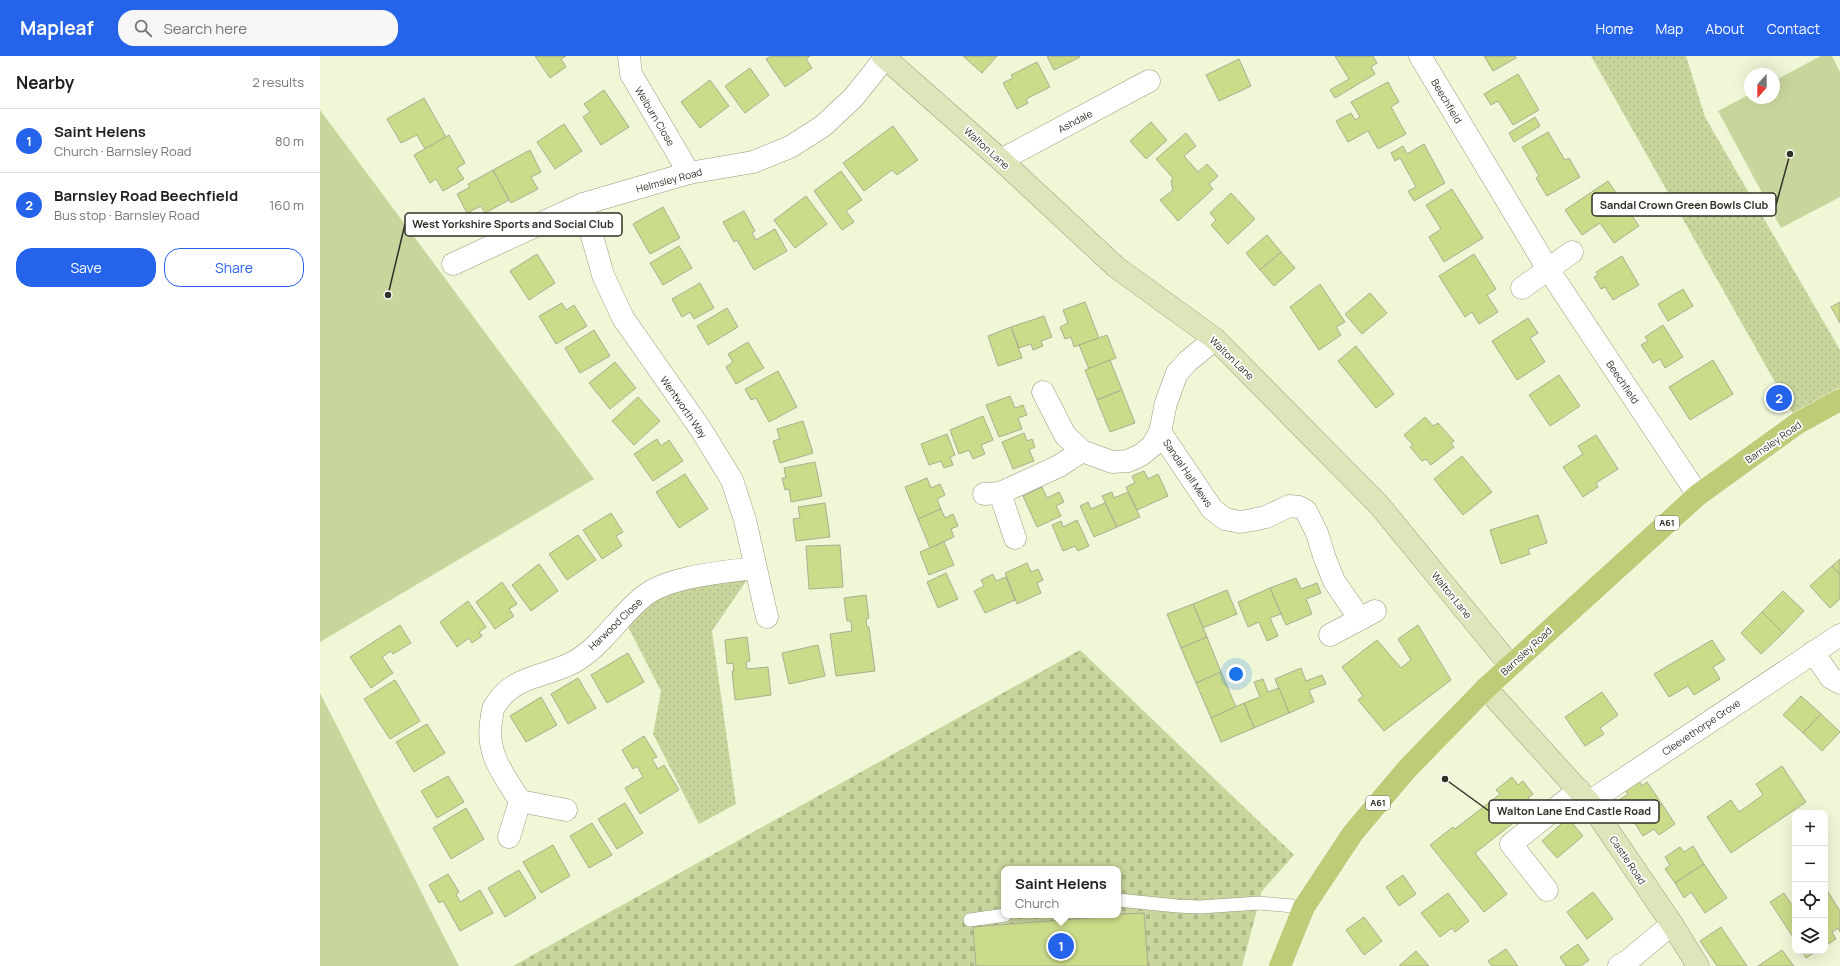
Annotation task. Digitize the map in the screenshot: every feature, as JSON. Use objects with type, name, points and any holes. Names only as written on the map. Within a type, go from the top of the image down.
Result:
[{"type":"main road","name":"Barnsley Road","points":[[1280,966],[1304,907],[1353,833],[1408,768],[1486,688],[1698,495],[1798,423],[1840,400]]},
{"type":"street","name":"Welburn Close","points":[[629,56],[631,74],[689,173]]},
{"type":"street","name":"Beechfield","points":[[1420,56],[1548,270],[1698,495]]},
{"type":"street","name":"Helmsley Road","points":[[453,264],[583,204],[689,173],[753,162],[790,147],[823,126],[853,98],[884,57]]},
{"type":"street","name":"Walton Lane","points":[[884,57],[1001,160],[1116,267],[1215,340],[1379,505],[1510,665]]},
{"type":"street","name":"Ashdale","points":[[1001,160],[1149,81]]},
{"type":"street","name":"Wentworth Way","points":[[583,204],[604,275],[624,318],[700,428],[732,480],[744,520],[767,617]]},
{"type":"street","points":[[1522,288],[1572,252]]},
{"type":"street","name":"Sandal Hall Mews","points":[[1043,392],[1066,435],[1082,451],[1112,462],[1128,461],[1141,455],[1152,446],[1160,432],[1166,403],[1177,373],[1188,361],[1215,340]]},
{"type":"street","name":"Sandal Hall Mews","points":[[1160,432],[1212,509],[1225,519],[1240,522],[1252,520],[1266,517],[1289,506],[1299,507],[1306,511],[1317,533],[1334,581],[1367,615],[1330,636]]},
{"type":"street","points":[[1015,538],[992,493],[1059,466],[1082,451]]},
{"type":"street","name":"Harwood Close","points":[[520,801],[496,762],[489,735],[494,708],[513,685],[574,662],[600,641],[645,595],[673,582],[711,573],[755,568]]},
{"type":"street","name":"Cleevethorpe Grove","points":[[1547,890],[1511,844],[1584,796],[1840,635]]},
{"type":"street","points":[[1813,652],[1831,678],[1840,683]]},
{"type":"street","name":"Castle Road","points":[[1486,688],[1584,796],[1672,924],[1698,966]]},
{"type":"street","points":[[509,837],[520,801],[566,810]]},
{"type":"street","points":[[1619,966],[1629,960],[1672,924]]},
{"type":"lane","points":[[1121,900],[1200,907],[1259,903],[1304,907]]},
{"type":"lane","points":[[970,920],[1001,916]]},
{"type":"green space","points":[[1591,56],[1686,56],[1705,117],[1840,350],[1840,400],[1798,423]]},
{"type":"green space","points":[[1821,56],[1832,56],[1840,72],[1840,197],[1781,228],[1718,111],[1744,97],[1744,104],[1780,104],[1780,78]]},
{"type":"green space","points":[[320,110],[594,479],[320,642]]},
{"type":"green space","points":[[755,568],[712,631],[736,804],[699,824],[653,734],[661,691],[623,617],[645,595]]},
{"type":"green space","points":[[1080,650],[1294,855],[1262,891],[1242,966],[513,966]]},
{"type":"green space","points":[[320,693],[459,966],[320,966]]},
{"type":"building","points":[[535,56],[566,56],[561,59],[566,67],[550,78]]},
{"type":"building","points":[[771,56],[810,56],[806,59],[812,68],[785,87],[766,59]]},
{"type":"building","points":[[963,56],[997,56],[982,73]]},
{"type":"building","points":[[1047,56],[1079,56],[1080,57],[1054,70]]},
{"type":"building","points":[[1335,56],[1373,56],[1377,63],[1371,67],[1375,74],[1335,98],[1330,90],[1349,79]]},
{"type":"building","points":[[1484,56],[1515,56],[1516,58],[1493,71]]},
{"type":"building","points":[[1239,59],[1251,86],[1219,101],[1206,75]]},
{"type":"building","points":[[1037,62],[1050,87],[1026,99],[1028,103],[1017,109],[1003,83],[1013,78],[1011,75]]},
{"type":"building","points":[[750,68],[769,95],[745,113],[725,86]]},
{"type":"building","points":[[1518,74],[1539,110],[1513,125],[1498,101],[1491,105],[1484,94]]},
{"type":"building","points":[[710,80],[729,106],[700,128],[681,102]]},
{"type":"building","points":[[1388,82],[1399,102],[1391,107],[1406,134],[1378,149],[1368,131],[1348,142],[1336,121],[1351,113],[1355,120],[1360,117],[1351,102]]},
{"type":"building","points":[[604,90],[629,127],[601,145],[583,117],[590,112],[584,104]]},
{"type":"building","points":[[424,98],[446,137],[425,149],[417,135],[401,143],[387,119]]},
{"type":"building","points":[[1535,117],[1540,126],[1514,142],[1509,133]]},
{"type":"building","points":[[1151,122],[1167,140],[1146,159],[1130,141]]},
{"type":"building","points":[[564,124],[582,151],[555,169],[537,142]]},
{"type":"building","points":[[893,126],[918,160],[897,175],[892,170],[864,191],[843,163]]},
{"type":"building","points":[[1548,132],[1565,160],[1569,158],[1580,177],[1547,196],[1536,178],[1539,176],[1522,147]]},
{"type":"building","points":[[1186,133],[1196,146],[1184,156],[1198,172],[1207,164],[1218,176],[1209,184],[1213,189],[1178,221],[1160,200],[1173,190],[1171,182],[1173,178],[1156,159]]},
{"type":"building","points":[[449,135],[465,163],[457,168],[464,179],[443,191],[436,179],[430,183],[414,155]]},
{"type":"building","points":[[1424,144],[1445,183],[1414,201],[1408,191],[1416,187],[1400,158],[1395,161],[1391,153],[1403,146],[1407,154]]},
{"type":"building","points":[[530,150],[541,172],[531,177],[538,189],[511,203],[493,170]]},
{"type":"building","points":[[493,170],[509,200],[485,213],[481,206],[467,213],[457,194],[470,187],[468,184]]},
{"type":"building","points":[[841,171],[862,200],[846,211],[854,222],[842,230],[814,191]]},
{"type":"building","points":[[1608,181],[1639,226],[1614,243],[1600,223],[1582,235],[1565,210]]},
{"type":"building","points":[[1452,189],[1483,238],[1444,262],[1429,237],[1441,229],[1426,205]]},
{"type":"building","points":[[1231,193],[1255,219],[1228,244],[1211,225],[1216,220],[1210,213]]},
{"type":"building","points":[[806,196],[827,224],[795,248],[774,220]]},
{"type":"building","points":[[663,207],[680,238],[650,254],[633,224]]},
{"type":"building","points":[[744,211],[755,231],[752,233],[756,240],[775,229],[787,251],[754,270],[737,240],[734,242],[723,222]]},
{"type":"building","points":[[1267,235],[1281,252],[1260,270],[1246,253]]},
{"type":"building","points":[[679,246],[692,268],[663,285],[650,263]]},
{"type":"building","points":[[1281,252],[1295,268],[1274,286],[1260,270]]},
{"type":"building","points":[[537,254],[555,283],[529,300],[510,271]]},
{"type":"building","points":[[1474,254],[1496,289],[1487,295],[1498,312],[1479,324],[1472,312],[1465,317],[1439,276]]},
{"type":"building","points":[[1622,256],[1639,285],[1613,300],[1605,287],[1601,289],[1594,277],[1598,275],[1596,272]]},
{"type":"building","points":[[700,283],[714,308],[694,319],[690,312],[682,317],[672,299]]},
{"type":"building","points":[[1320,284],[1345,322],[1336,327],[1341,335],[1319,350],[1290,307]]},
{"type":"building","points":[[1683,289],[1693,306],[1668,321],[1658,304]]},
{"type":"building","points":[[1370,293],[1387,313],[1362,334],[1345,314]]},
{"type":"building","points":[[1085,302],[1099,338],[1074,347],[1071,337],[1065,339],[1060,327],[1068,323],[1063,310]]},
{"type":"building","points":[[1840,302],[1840,323],[1831,307]]},
{"type":"building","points":[[562,303],[566,310],[574,305],[587,326],[556,344],[539,316]]},
{"type":"building","points":[[727,308],[738,327],[708,345],[697,326]]},
{"type":"building","points":[[1044,316],[1052,337],[1041,341],[1043,346],[1033,350],[1031,344],[1019,348],[1011,327]]},
{"type":"building","points":[[1528,318],[1538,333],[1530,338],[1545,362],[1517,380],[1492,341]]},
{"type":"building","points":[[1663,325],[1683,357],[1665,368],[1660,359],[1653,363],[1641,345],[1648,341],[1645,337]]},
{"type":"building","points":[[1011,327],[1022,358],[998,366],[988,336]]},
{"type":"building","points":[[594,330],[610,356],[580,373],[565,348]]},
{"type":"building","points":[[1107,335],[1116,358],[1089,369],[1079,345]]},
{"type":"building","points":[[748,342],[764,368],[736,384],[726,367],[733,362],[728,354]]},
{"type":"building","points":[[1356,346],[1394,394],[1376,408],[1338,361]]},
{"type":"building","points":[[1110,360],[1122,390],[1097,400],[1085,370]]},
{"type":"building","points":[[1713,360],[1733,394],[1690,420],[1669,387]]},
{"type":"building","points":[[615,362],[636,388],[610,409],[589,383]]},
{"type":"building","points":[[778,371],[797,407],[769,422],[756,398],[751,400],[745,389]]},
{"type":"building","points":[[1559,375],[1580,406],[1550,426],[1529,395]]},
{"type":"building","points":[[1122,390],[1135,423],[1110,432],[1097,400]]},
{"type":"building","points":[[1010,396],[1015,408],[1023,405],[1027,415],[1018,418],[1022,429],[999,437],[986,405]]},
{"type":"building","points":[[638,397],[660,421],[634,445],[612,421]]},
{"type":"building","points":[[983,416],[993,440],[981,445],[985,454],[973,459],[969,450],[959,454],[950,430]]},
{"type":"building","points":[[1425,417],[1433,426],[1438,423],[1454,441],[1451,443],[1454,447],[1431,465],[1426,459],[1422,461],[1410,447],[1413,445],[1404,435]]},
{"type":"building","points":[[803,421],[813,453],[780,463],[773,441],[780,439],[777,429]]},
{"type":"building","points":[[1024,433],[1027,441],[1032,439],[1035,447],[1029,450],[1034,461],[1013,469],[1002,442]]},
{"type":"building","points":[[947,434],[955,455],[950,457],[953,465],[944,468],[941,461],[929,465],[921,444]]},
{"type":"building","points":[[1596,435],[1618,469],[1596,483],[1598,487],[1583,497],[1563,467],[1583,454],[1578,446]]},
{"type":"building","points":[[657,439],[661,446],[669,440],[683,461],[653,481],[634,454]]},
{"type":"building","points":[[1462,456],[1492,492],[1463,515],[1434,479]]},
{"type":"building","points":[[815,462],[822,496],[791,502],[789,489],[785,490],[782,478],[786,478],[784,468]]},
{"type":"building","points":[[1144,471],[1148,479],[1158,474],[1168,496],[1137,510],[1126,487],[1135,483],[1132,476]]},
{"type":"building","points":[[685,474],[708,509],[679,528],[656,492]]},
{"type":"building","points":[[927,478],[931,488],[940,484],[945,495],[937,499],[941,509],[918,519],[905,487]]},
{"type":"building","points":[[1042,487],[1047,498],[1059,492],[1064,502],[1056,506],[1061,516],[1037,527],[1023,496]]},
{"type":"building","points":[[1112,492],[1114,498],[1128,492],[1140,517],[1117,527],[1102,496]]},
{"type":"building","points":[[1088,502],[1091,509],[1105,503],[1117,527],[1094,537],[1080,506]]},
{"type":"building","points":[[825,503],[830,537],[796,541],[793,519],[800,518],[798,507]]},
{"type":"building","points":[[941,509],[945,518],[953,514],[958,526],[951,529],[954,537],[930,548],[918,519]]},
{"type":"building","points":[[611,513],[623,532],[616,536],[622,546],[602,559],[583,530]]},
{"type":"building","points":[[1538,515],[1547,543],[1528,549],[1530,554],[1501,564],[1490,530]]},
{"type":"building","points":[[1077,520],[1089,546],[1078,551],[1075,546],[1063,551],[1052,525],[1061,521],[1063,527]]},
{"type":"building","points":[[578,535],[596,560],[567,580],[549,554]]},
{"type":"building","points":[[944,542],[954,565],[929,575],[920,552]]},
{"type":"building","points":[[840,545],[843,587],[809,589],[806,546]]},
{"type":"building","points":[[1840,559],[1840,575],[1832,566]]},
{"type":"building","points":[[1027,563],[1031,572],[1038,569],[1043,580],[1037,583],[1041,593],[1017,604],[1005,573]]},
{"type":"building","points":[[539,564],[558,591],[531,611],[512,585]]},
{"type":"building","points":[[1832,566],[1840,575],[1840,599],[1830,608],[1810,586]]},
{"type":"building","points":[[946,573],[958,599],[938,608],[927,582]]},
{"type":"building","points":[[993,574],[996,581],[1006,577],[1015,600],[985,613],[974,591],[984,586],[981,580]]},
{"type":"building","points":[[1296,578],[1301,589],[1317,583],[1321,593],[1306,599],[1312,614],[1286,625],[1270,588]]},
{"type":"building","points":[[502,582],[517,604],[509,609],[514,616],[495,629],[476,602]]},
{"type":"building","points":[[1270,588],[1281,614],[1270,618],[1278,636],[1267,641],[1259,622],[1248,627],[1238,602]]},
{"type":"building","points":[[1227,590],[1237,614],[1203,628],[1193,604]]},
{"type":"building","points":[[1783,591],[1804,611],[1783,633],[1762,612]]},
{"type":"building","points":[[866,595],[869,618],[866,619],[867,627],[869,627],[875,671],[836,676],[830,634],[852,631],[851,621],[847,621],[844,598]]},
{"type":"building","points":[[468,601],[486,627],[479,632],[482,636],[472,643],[469,638],[457,647],[440,622]]},
{"type":"building","points":[[1193,604],[1207,637],[1181,648],[1167,614]]},
{"type":"building","points":[[1762,612],[1783,633],[1761,654],[1741,633]]},
{"type":"building","points":[[400,625],[411,643],[393,654],[391,651],[382,657],[393,673],[371,688],[350,657]]},
{"type":"building","points":[[1418,625],[1451,680],[1384,731],[1358,700],[1363,696],[1342,667],[1377,640],[1401,668],[1411,660],[1398,639]]},
{"type":"building","points":[[747,637],[750,661],[746,662],[747,669],[768,667],[771,695],[735,700],[732,671],[734,671],[733,663],[727,664],[725,640]]},
{"type":"building","points":[[1207,637],[1221,672],[1196,683],[1181,648]]},
{"type":"building","points":[[1712,640],[1725,660],[1713,667],[1720,679],[1694,695],[1688,686],[1669,697],[1654,674]]},
{"type":"building","points":[[818,645],[825,676],[789,684],[782,653]]},
{"type":"building","points":[[628,653],[644,682],[607,703],[591,675]]},
{"type":"building","points":[[1301,668],[1306,681],[1322,675],[1326,684],[1309,690],[1314,702],[1289,713],[1275,679]]},
{"type":"building","points":[[1221,672],[1236,707],[1211,718],[1196,683]]},
{"type":"building","points":[[578,678],[596,708],[568,724],[551,694]]},
{"type":"building","points":[[1263,679],[1268,692],[1279,688],[1289,713],[1254,728],[1244,703],[1260,697],[1254,682]]},
{"type":"building","points":[[395,680],[420,721],[390,739],[364,699]]},
{"type":"building","points":[[1602,692],[1618,715],[1600,728],[1604,734],[1585,746],[1565,717]]},
{"type":"building","points":[[1801,696],[1821,714],[1803,733],[1783,715]]},
{"type":"building","points":[[541,697],[557,725],[526,742],[510,716]]},
{"type":"building","points":[[1244,703],[1254,728],[1221,742],[1211,718]]},
{"type":"building","points":[[1821,714],[1840,732],[1822,751],[1803,733]]},
{"type":"building","points":[[427,724],[445,753],[414,772],[396,742]]},
{"type":"building","points":[[644,736],[657,757],[652,759],[658,769],[664,765],[679,790],[640,814],[625,788],[643,777],[637,766],[633,769],[622,750]]},
{"type":"building","points":[[1782,766],[1806,802],[1792,810],[1792,812],[1731,853],[1707,817],[1731,800],[1739,812],[1763,795],[1756,784]]},
{"type":"building","points":[[448,776],[464,802],[437,818],[421,791]]},
{"type":"building","points":[[1512,777],[1518,785],[1523,781],[1533,794],[1528,798],[1535,806],[1475,853],[1507,894],[1484,912],[1430,845],[1453,827],[1455,829],[1500,794],[1496,790]]},
{"type":"building","points":[[1638,779],[1642,786],[1647,782],[1662,804],[1634,822],[1619,800],[1628,794],[1624,788]]},
{"type":"building","points":[[625,803],[643,833],[617,849],[598,819]]},
{"type":"building","points":[[1662,804],[1675,824],[1659,835],[1654,829],[1643,836],[1634,822]]},
{"type":"building","points":[[466,808],[484,839],[451,859],[433,828]]},
{"type":"building","points":[[1568,818],[1583,836],[1557,858],[1542,841]]},
{"type":"building","points":[[592,823],[612,855],[589,868],[570,836]]},
{"type":"building","points":[[553,845],[570,876],[541,893],[523,862]]},
{"type":"building","points":[[1693,846],[1704,864],[1675,883],[1665,869],[1670,865],[1665,857],[1680,847],[1684,852]]},
{"type":"building","points":[[1704,864],[1727,898],[1705,913],[1691,892],[1684,898],[1675,883]]},
{"type":"building","points":[[519,870],[536,898],[505,917],[488,888]]},
{"type":"building","points":[[448,874],[459,892],[456,894],[460,902],[480,890],[493,913],[460,931],[443,901],[439,903],[429,885]]},
{"type":"building","points":[[1403,875],[1416,894],[1399,906],[1386,887]]},
{"type":"building","points":[[1593,892],[1613,919],[1587,939],[1567,912]]},
{"type":"building","points":[[1828,892],[1840,911],[1840,932],[1838,928],[1832,932],[1836,939],[1828,944]]},
{"type":"building","points":[[1448,893],[1469,921],[1455,932],[1452,928],[1440,937],[1421,913]]},
{"type":"building","points":[[1784,893],[1792,905],[1792,935],[1770,902]]},
{"type":"building","points":[[1144,913],[1148,966],[976,966],[973,927],[1086,918],[1121,918],[1121,914]]},
{"type":"building","points":[[1364,917],[1382,941],[1364,955],[1346,930]]},
{"type":"building","points":[[1721,927],[1747,966],[1717,966],[1700,941]]},
{"type":"building","points":[[1578,944],[1589,960],[1581,966],[1566,966],[1560,957]]},
{"type":"building","points":[[1506,949],[1518,966],[1492,966],[1488,961]]},
{"type":"building","points":[[1782,950],[1794,966],[1758,966]]},
{"type":"building","points":[[1416,951],[1429,966],[1399,966]]},
{"type":"building","points":[[1804,954],[1812,954],[1806,958]]},
{"type":"place","name":"Sandal Crown Green Bowls Club","points":[[1790,154]]},
{"type":"place","name":"West Yorkshire Sports and Social Club","points":[[388,295]]},
{"type":"place","name":"Barnsley Road Beechfield","points":[[1779,398]]},
{"type":"place","name":"Walton Lane End Castle Road","points":[[1445,779]]},
{"type":"place","name":"Saint Helens","points":[[1061,946]]}]
